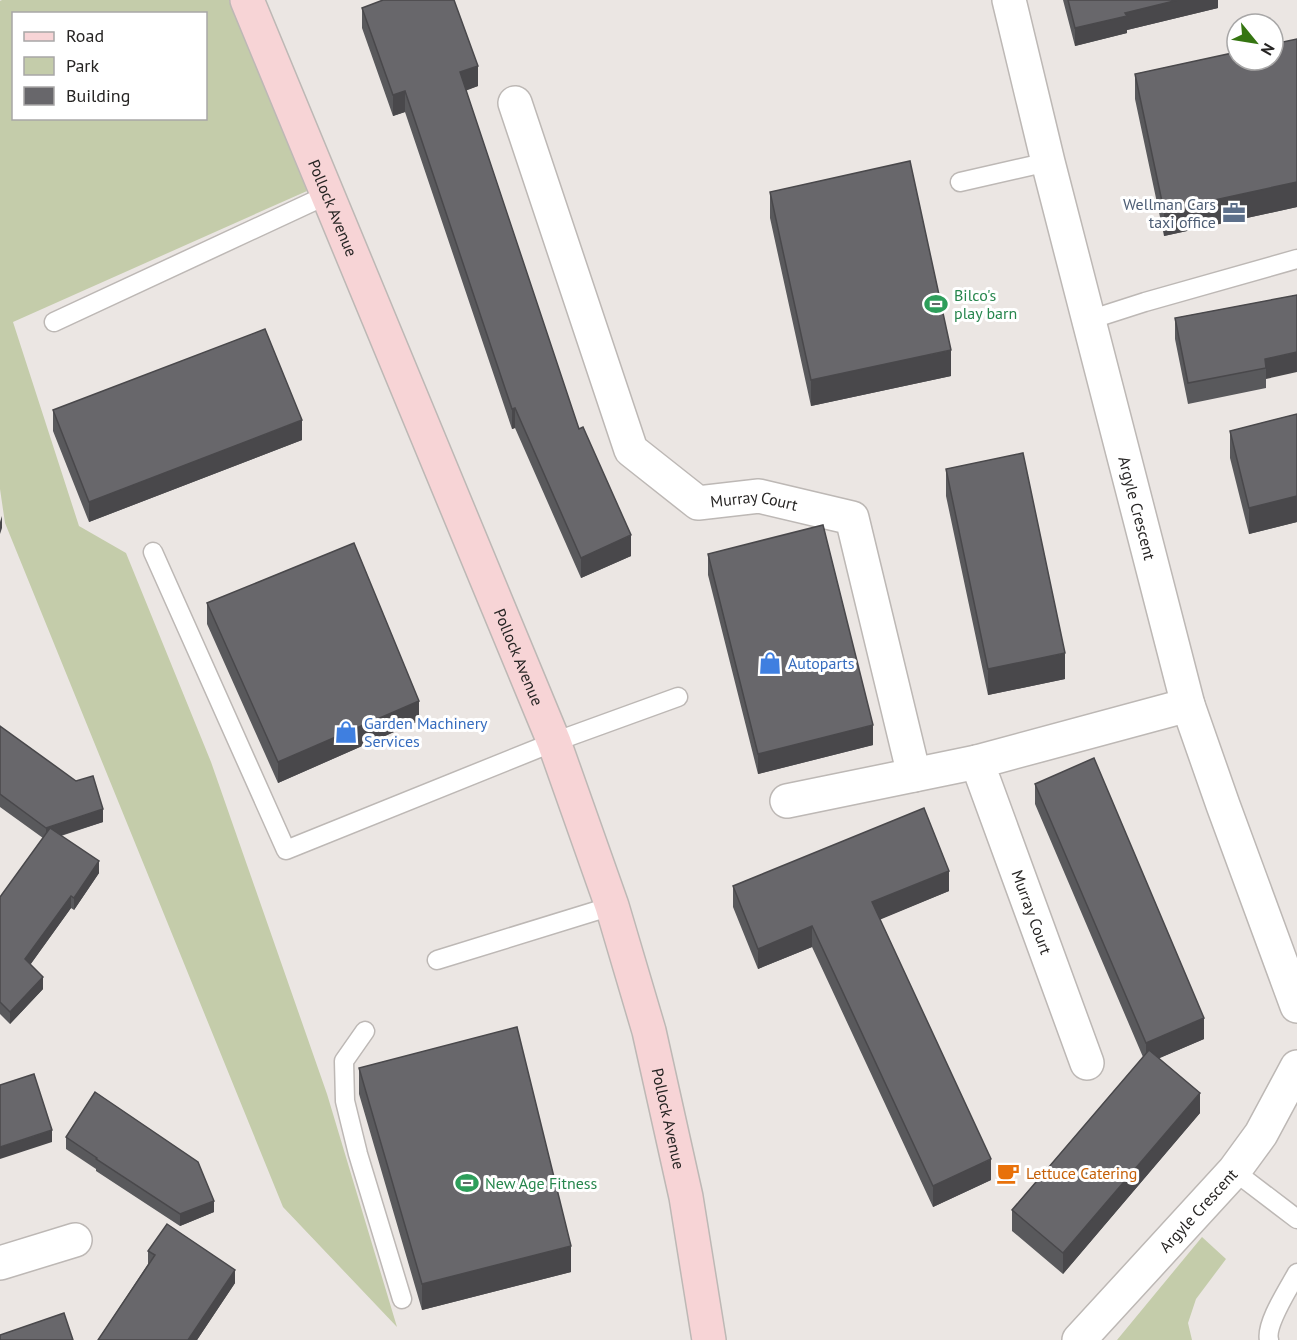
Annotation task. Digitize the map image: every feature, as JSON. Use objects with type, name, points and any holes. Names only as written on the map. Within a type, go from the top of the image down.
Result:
[{"type":"street","name":"Argyle Crescent","points":[[1009,0],[1048,162],[1188,705],[1297,1006]]},
{"type":"street","name":"Pollock Avenue","points":[[252,1],[327,195],[554,742],[612,906],[649,1031],[681,1174],[709,1340]]},
{"type":"street","name":"Murray Court","points":[[515,103],[631,450],[698,503],[759,496],[852,518],[914,775]]},
{"type":"street","points":[[787,801],[977,762],[1188,705]]},
{"type":"street","name":"Murray Court","points":[[977,762],[1087,1063]]},
{"type":"street","name":"Argyle Crescent","points":[[1079,1340],[1234,1171],[1262,1134],[1297,1066]]},
{"type":"street","points":[[0,1263],[75,1240]]},
{"type":"lane","points":[[960,182],[1048,162]]},
{"type":"lane","points":[[54,322],[327,195]]},
{"type":"lane","points":[[1089,320],[1297,259]]},
{"type":"lane","points":[[153,552],[286,850],[554,742],[678,698]]},
{"type":"lane","points":[[436,960],[612,906]]},
{"type":"lane","points":[[365,1031],[344,1061],[345,1101],[358,1154],[402,1299]]},
{"type":"lane","points":[[1234,1171],[1297,1219]]},
{"type":"lane","points":[[1269,1340],[1267,1334],[1278,1306],[1297,1273]]},
{"type":"green space","points":[[229,0],[307,191],[13,322],[79,526],[126,553],[211,762],[327,1094],[397,1327],[283,1207],[5,523],[0,489],[0,1]]},
{"type":"green space","points":[[1202,1237],[1226,1259],[1196,1299],[1188,1323],[1192,1340],[1117,1340]]},
{"type":"building","points":[[383,0],[454,0],[478,66],[460,72],[579,429],[583,427],[631,535],[581,558],[515,408],[512,409],[405,91],[393,95],[362,8]]},
{"type":"building","points":[[1068,0],[1178,0],[1125,13],[1127,16],[1075,28]]},
{"type":"building","points":[[1297,39],[1297,182],[1164,211],[1135,74],[1225,55],[1225,72],[1285,72],[1285,42]]},
{"type":"building","points":[[910,161],[951,350],[811,380],[770,192]]},
{"type":"building","points":[[1297,295],[1297,352],[1265,359],[1266,368],[1188,383],[1175,318]]},
{"type":"building","points":[[265,329],[302,420],[89,502],[53,410]]},
{"type":"building","points":[[1297,414],[1297,496],[1249,508],[1230,431]]},
{"type":"building","points":[[1023,453],[1065,653],[988,669],[946,469]]},
{"type":"building","points":[[823,525],[873,725],[758,754],[708,554]]},
{"type":"building","points":[[354,543],[419,701],[278,762],[207,603]]},
{"type":"building","points":[[0,726],[76,781],[93,776],[103,809],[46,828],[0,794]]},
{"type":"building","points":[[1094,758],[1204,1018],[1146,1043],[1035,784]]},
{"type":"building","points":[[924,808],[949,871],[872,902],[991,1159],[933,1186],[812,926],[758,949],[733,886]]},
{"type":"building","points":[[50,828],[99,861],[74,898],[71,896],[25,959],[43,977],[10,1012],[0,1002],[0,897]]},
{"type":"building","name":"New Age Fitness","points":[[517,1027],[571,1246],[422,1284],[359,1068]]},
{"type":"building","points":[[1149,1050],[1200,1093],[1063,1253],[1012,1210]]},
{"type":"building","points":[[34,1074],[52,1130],[0,1147],[0,1085]]},
{"type":"building","points":[[95,1092],[198,1162],[214,1201],[180,1214],[66,1137]]},
{"type":"building","points":[[167,1224],[235,1270],[188,1340],[98,1340],[155,1255],[148,1251]]},
{"type":"building","points":[[64,1313],[73,1340],[0,1340],[0,1335]]},
{"type":"place","name":"Wellman Cars taxi office","points":[[1234,213]]},
{"type":"place","name":"Bilco's play barn","points":[[936,304]]},
{"type":"place","name":"Autoparts","points":[[770,663]]},
{"type":"place","name":"Garden Machinery Services","points":[[346,732]]},
{"type":"place","name":"Lettuce Catering","points":[[1008,1173]]},
{"type":"place","name":"New Age Fitness","points":[[467,1183]]}]
